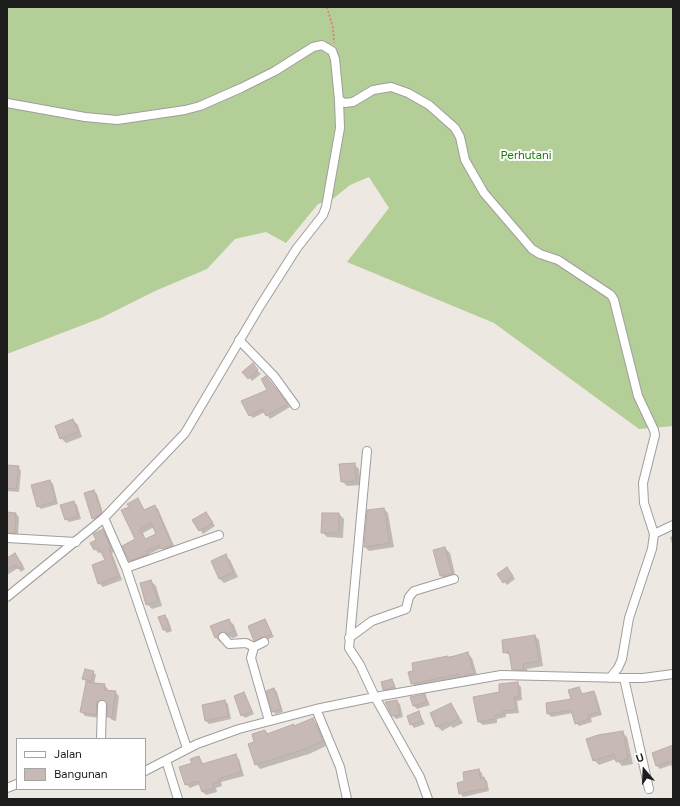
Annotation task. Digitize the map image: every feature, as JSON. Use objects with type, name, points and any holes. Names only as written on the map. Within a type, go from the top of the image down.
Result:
[{"type":"street","points":[[7,103],[110,120],[185,110],[208,102],[268,75],[317,46],[325,46],[332,51],[335,59],[340,128],[326,206],[323,215],[297,248],[239,340],[185,433],[104,518],[7,597]]},
{"type":"street","points":[[339,100],[345,103],[353,102],[373,90],[391,87],[408,93],[429,105],[455,128],[460,137],[465,160],[484,193],[532,249],[540,254],[558,260],[611,295],[617,307],[638,396],[655,435],[643,483],[644,502],[654,534],[652,549],[629,618],[622,658],[618,668],[610,678]]},
{"type":"street","points":[[239,340],[274,376],[295,405]]},
{"type":"street","points":[[367,451],[349,638],[350,650],[360,665],[375,697],[420,777],[428,799]]},
{"type":"street","points":[[104,518],[126,568],[187,748]]},
{"type":"street","points":[[654,534],[673,525]]},
{"type":"street","points":[[126,568],[218,535]]},
{"type":"street","points":[[7,538],[76,542]]},
{"type":"street","points":[[349,638],[372,621],[405,610],[411,594],[414,591],[454,579]]},
{"type":"street","points":[[223,637],[229,644],[246,642],[254,647]]},
{"type":"street","points":[[264,642],[254,647],[251,658],[269,721]]},
{"type":"street","points":[[146,770],[187,748],[240,729],[316,709],[375,697],[501,675],[643,678],[673,674]]},
{"type":"street","points":[[624,678],[649,789]]},
{"type":"street","points":[[101,738],[102,705]]},
{"type":"street","points":[[316,709],[340,767],[347,799]]},
{"type":"street","points":[[166,760],[178,799]]},
{"type":"path","points":[[327,7],[334,32],[332,51]]},
{"type":"green space","name":"Perhutani","points":[[7,7],[673,7],[673,426],[639,429],[494,323],[347,262],[389,208],[369,177],[350,185],[334,198],[318,204],[286,243],[266,232],[235,239],[207,269],[155,291],[101,318],[7,354]]},
{"type":"building","points":[[253,363],[258,370],[248,379],[242,372]]},
{"type":"building","points":[[266,376],[288,404],[266,416],[262,409],[249,416],[241,401],[267,390],[261,379]]},
{"type":"building","points":[[73,419],[78,432],[60,439],[55,426]]},
{"type":"building","points":[[355,463],[356,481],[341,482],[339,464]]},
{"type":"building","points":[[7,465],[19,466],[16,489],[7,488]]},
{"type":"building","points":[[50,480],[56,501],[37,507],[31,485]]},
{"type":"building","points":[[94,490],[102,513],[92,519],[84,493]]},
{"type":"building","points":[[138,498],[144,510],[155,505],[172,545],[161,549],[159,545],[146,551],[148,554],[129,561],[122,546],[135,539],[121,510],[129,507],[127,504]],"holes":[[[151,523],[156,534],[145,539],[140,529]]]},
{"type":"building","points":[[74,501],[78,516],[65,520],[60,505]]},
{"type":"building","points":[[384,508],[390,543],[364,547],[367,510]]},
{"type":"building","points":[[7,512],[16,513],[15,533],[7,533]]},
{"type":"building","points":[[206,512],[213,523],[199,531],[192,520]]},
{"type":"building","points":[[322,513],[339,513],[339,533],[321,533]]},
{"type":"building","points":[[103,529],[111,548],[109,549],[119,576],[98,584],[92,565],[105,560],[99,548],[94,550],[90,543],[96,540],[93,534]]},
{"type":"building","points":[[445,547],[452,573],[440,576],[433,550]]},
{"type":"building","points":[[15,553],[23,566],[18,569],[15,565],[7,570],[7,558]]},
{"type":"building","points":[[226,554],[233,572],[219,579],[211,561]]},
{"type":"building","points":[[507,567],[513,576],[503,583],[497,574]]},
{"type":"building","points":[[151,580],[158,601],[146,605],[140,583]]},
{"type":"building","points":[[165,615],[170,628],[163,630],[158,617]]},
{"type":"building","points":[[229,619],[234,631],[227,634],[222,632],[215,638],[210,626]]},
{"type":"building","points":[[265,619],[272,634],[254,641],[248,626]]},
{"type":"building","points":[[535,635],[539,661],[523,664],[524,670],[512,670],[509,652],[503,653],[502,640]]},
{"type":"building","points":[[468,652],[474,673],[460,677],[459,674],[411,684],[408,672],[413,671],[412,663],[448,656],[448,658]]},
{"type":"building","points":[[85,669],[94,671],[91,681],[82,679]]},
{"type":"building","points":[[392,679],[395,687],[383,690],[381,682]]},
{"type":"building","points":[[86,682],[105,684],[104,690],[116,691],[112,717],[107,717],[107,703],[103,700],[97,702],[96,715],[80,712]]},
{"type":"building","points":[[518,682],[519,697],[514,697],[516,709],[503,711],[504,714],[494,716],[494,719],[478,722],[473,697],[499,692],[499,684]]},
{"type":"building","points":[[579,687],[582,694],[594,691],[599,712],[588,715],[589,719],[575,724],[571,710],[547,714],[546,703],[571,699],[568,690]]},
{"type":"building","points":[[274,688],[281,709],[272,712],[266,691]]},
{"type":"building","points":[[244,692],[252,711],[241,716],[234,696]]},
{"type":"building","points":[[425,694],[427,702],[413,706],[410,697]]},
{"type":"building","points":[[225,700],[228,716],[205,721],[202,705]]},
{"type":"building","points":[[397,700],[400,715],[392,716],[385,702]]},
{"type":"building","points":[[451,703],[459,718],[448,724],[447,722],[436,727],[430,713]]},
{"type":"building","points":[[419,711],[422,721],[410,725],[407,716]]},
{"type":"building","points":[[313,718],[323,741],[305,749],[255,765],[248,744],[254,742],[252,734],[265,730],[267,734],[294,724],[294,726]]},
{"type":"building","points":[[623,731],[628,759],[616,762],[614,754],[593,761],[586,739],[598,735]]},
{"type":"building","points":[[673,745],[673,761],[656,766],[652,753]]},
{"type":"building","points":[[236,754],[241,772],[218,779],[219,782],[213,784],[214,788],[202,792],[198,781],[185,785],[179,767],[192,763],[190,759],[199,756],[202,764]]},
{"type":"building","points":[[479,769],[480,778],[484,777],[487,788],[459,794],[457,783],[464,781],[463,772]]}]
